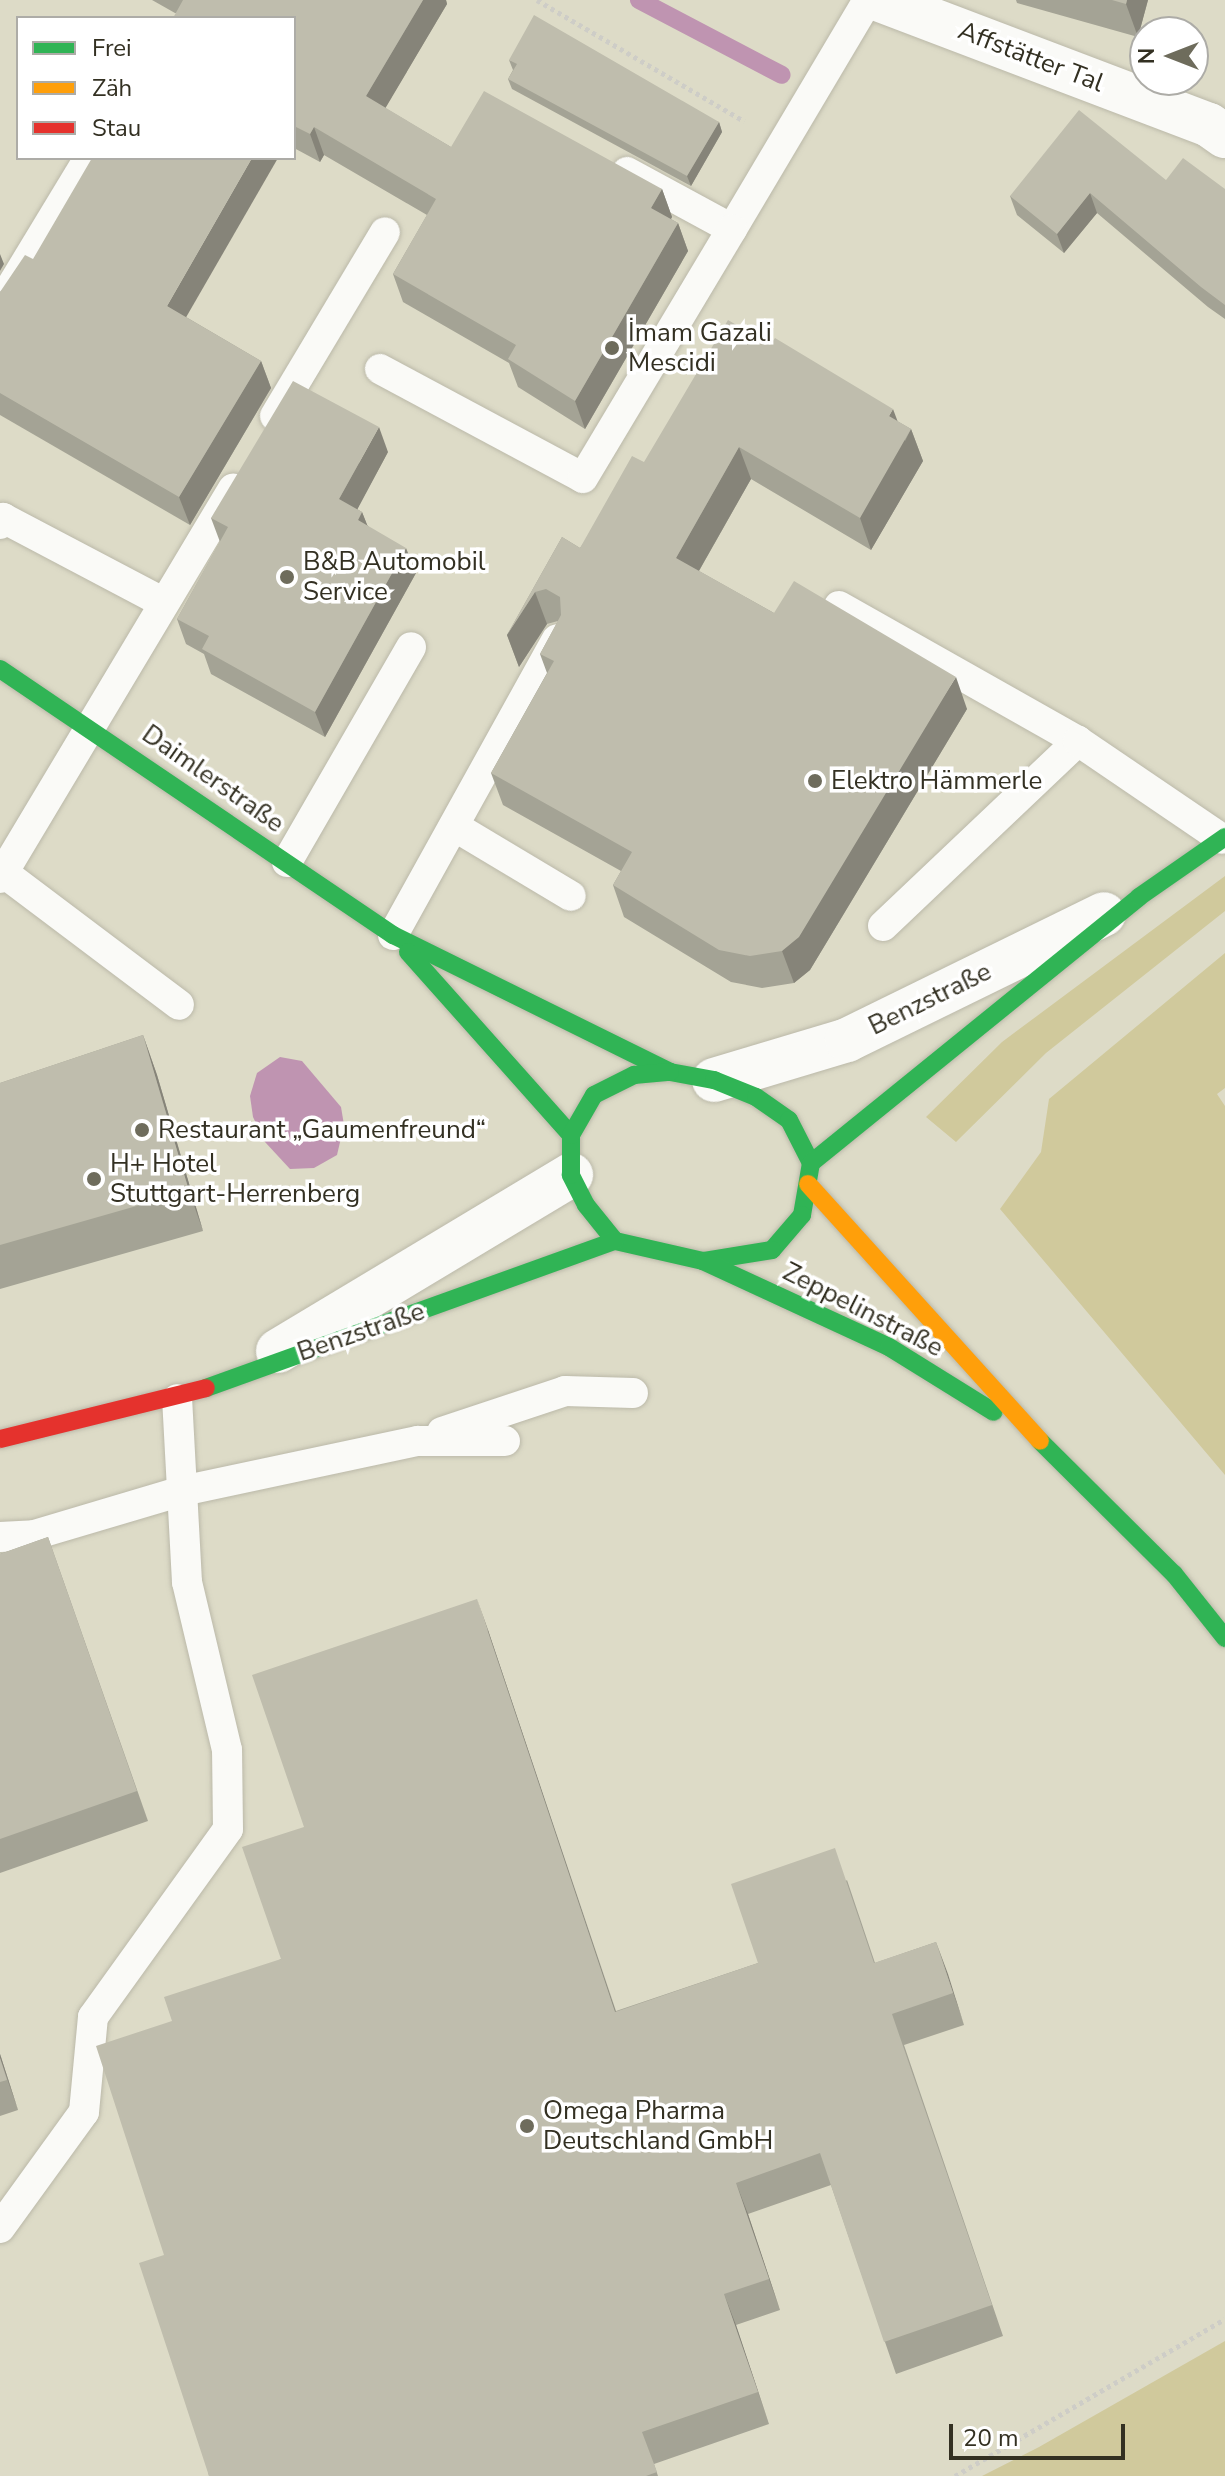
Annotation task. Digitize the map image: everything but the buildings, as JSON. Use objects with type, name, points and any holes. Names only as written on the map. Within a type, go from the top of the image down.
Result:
[{"type":"main road","name":"Daimlerstraße","points":[[0,669],[91,726],[393,935],[670,1072]]},
{"type":"main road","name":"Benzstraße","points":[[811,1163],[1139,897],[1224,838]]},
{"type":"main road","name":"Daimlerstraße","points":[[393,935],[571,1155]]},
{"type":"main road","points":[[670,1072],[714,1080],[756,1097],[789,1120],[811,1163],[802,1215],[772,1250],[703,1261],[615,1241],[571,1155],[594,1095],[634,1075],[670,1072]]},
{"type":"main road","name":"Zeppelinstraße","points":[[808,1184],[1037,1438],[1174,1574],[1225,1638]]},
{"type":"main road","name":"Benzstraße","points":[[0,1439],[177,1399],[242,1373],[615,1241]]},
{"type":"main road","name":"Zeppelinstraße","points":[[703,1261],[889,1347],[1037,1438]]},
{"type":"street","name":"Affstätter Tal","points":[[880,0],[1220,122]]},
{"type":"street","name":"Benzstraße","points":[[714,1080],[847,1040],[1139,897]]},
{"type":"street","name":"Benzstraße","points":[[242,1373],[571,1155]]},
{"type":"lane","points":[[380,369],[583,478],[868,0]]},
{"type":"lane","points":[[599,157],[732,229]]},
{"type":"lane","points":[[0,305],[88,160]]},
{"type":"lane","points":[[179,1005],[1,874],[385,232]]},
{"type":"lane","points":[[0,524],[3,518],[164,603]]},
{"type":"lane","points":[[839,606],[1078,741],[1224,838]]},
{"type":"lane","points":[[393,935],[557,639]]},
{"type":"lane","points":[[287,862],[411,647]]},
{"type":"lane","points":[[883,926],[1078,741]]},
{"type":"lane","points":[[454,826],[571,896]]},
{"type":"lane","points":[[0,1537],[34,1535],[182,1491],[418,1441],[565,1391],[633,1393]]},
{"type":"lane","points":[[0,2228],[84,2112],[93,2017],[228,1829],[227,1750],[187,1582],[177,1399]]},
{"type":"lane","points":[[418,1441],[505,1441]]},
{"type":"path","points":[[537,0],[782,141]]},
{"type":"path","points":[[955,2476],[1225,2319]]},
{"type":"shaded area","points":[[1225,876],[1225,911],[1046,1053],[956,1142],[926,1117],[1002,1042]]},
{"type":"shaded area","points":[[1225,953],[1225,1088],[1217,1094],[1225,1106],[1225,1475],[1000,1209],[1041,1152],[1049,1099]]},
{"type":"shaded area","points":[[280,1057],[302,1061],[341,1107],[344,1125],[337,1155],[314,1168],[290,1169],[265,1142],[253,1117],[250,1096],[257,1073]]},
{"type":"shaded area","points":[[1225,2341],[1225,2476],[982,2476],[1039,2447]]},
{"type":"waterway","points":[[639,0],[782,75]]},
{"type":"traffic: fast","points":[[0,669],[393,935],[670,1072]]},
{"type":"traffic: fast","points":[[811,1163],[1139,897],[1225,837]]},
{"type":"traffic: fast","points":[[408,952],[571,1135]]},
{"type":"traffic: fast","points":[[670,1072],[714,1080],[756,1097],[789,1120],[811,1163],[802,1215],[772,1250],[703,1261],[615,1241],[586,1205],[571,1175],[571,1135],[594,1095],[634,1075],[670,1072]]},
{"type":"traffic: fast","points":[[206,1388],[615,1241]]},
{"type":"traffic: fast","points":[[703,1261],[889,1347],[994,1412]]},
{"type":"traffic: fast","points":[[1040,1441],[1174,1574],[1225,1638]]},
{"type":"traffic: slow","points":[[808,1184],[1040,1441]]},
{"type":"traffic: jam","points":[[0,1439],[206,1388]]},
{"type":"place","name":"İmam Gazali Mescidi","points":[[612,348]]},
{"type":"place","name":"B&B Automobil Service","points":[[287,577]]},
{"type":"place","name":"Elektro Hämmerle","points":[[815,781]]},
{"type":"place","name":"Restaurant „Gaumenfreund“","points":[[142,1130]]},
{"type":"place","name":"H+ Hotel Stuttgart-Herrenberg","points":[[94,1179]]},
{"type":"place","name":"Omega Pharma Deutschland GmbH","points":[[527,2126]]}]
